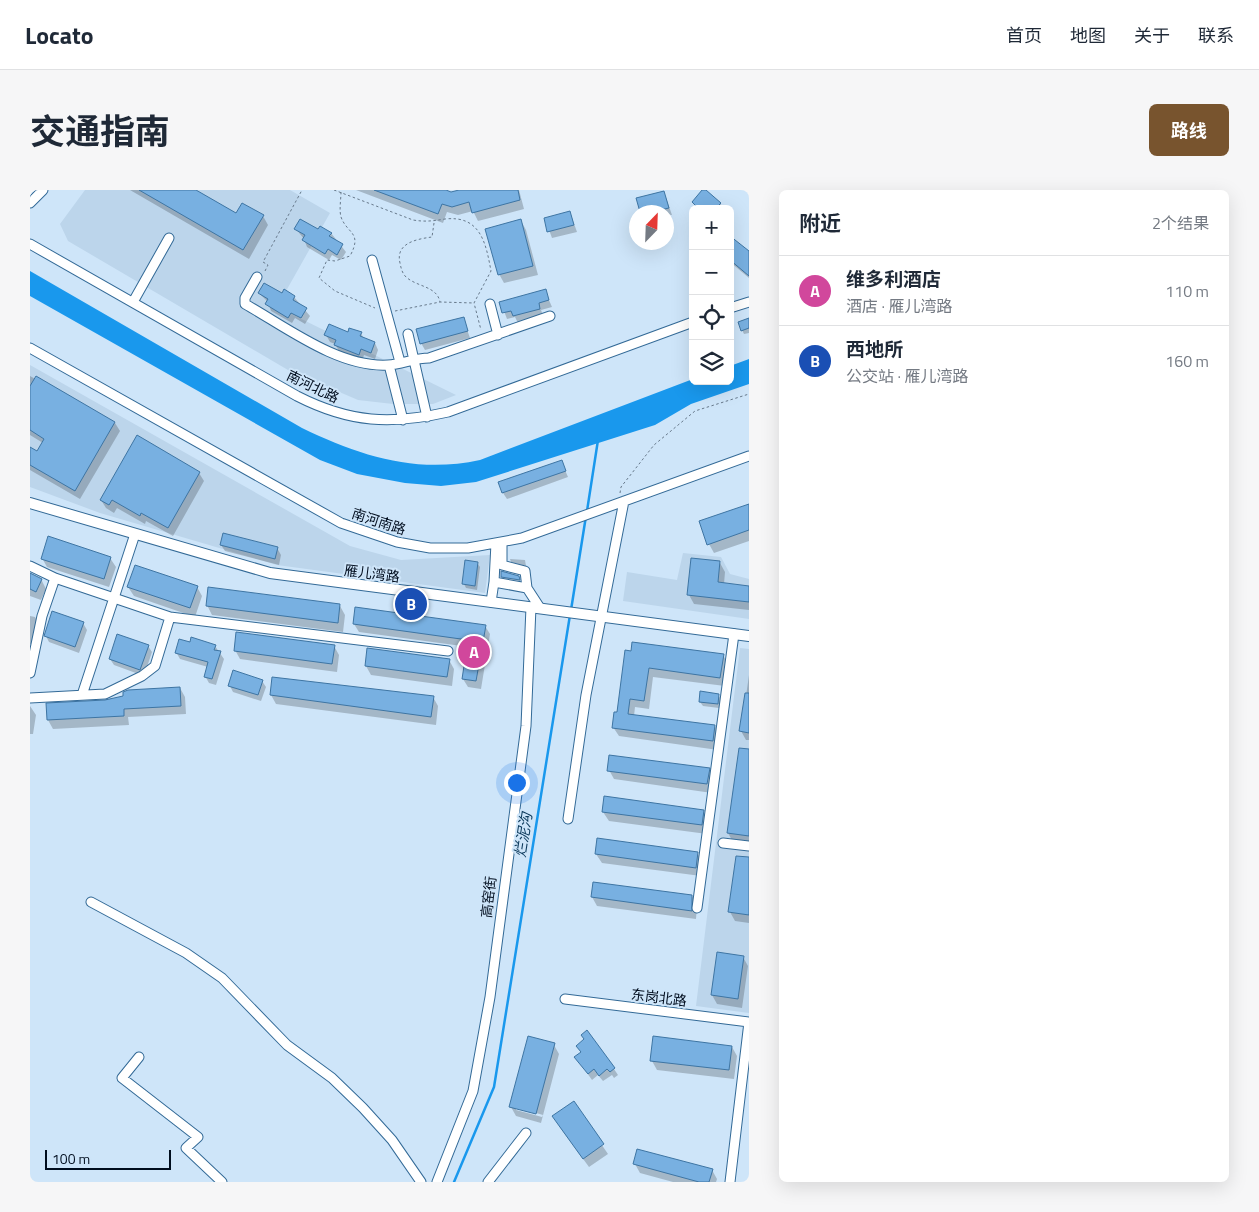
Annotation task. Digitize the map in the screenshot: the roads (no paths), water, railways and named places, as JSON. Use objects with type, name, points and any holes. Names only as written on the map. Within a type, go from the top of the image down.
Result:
[{"type":"main road","name":"雁儿湾路","points":[[30,503],[270,573],[749,636]]},
{"type":"street","points":[[30,203],[43,190]]},
{"type":"street","points":[[133,302],[169,238]]},
{"type":"street","name":"南河北路","points":[[30,244],[321,408],[363,419],[403,420],[448,412],[689,323]]},
{"type":"street","points":[[372,260],[400,362]]},
{"type":"street","points":[[257,277],[245,304],[344,359],[389,365],[412,358],[429,358],[550,316]]},
{"type":"street","points":[[734,307],[749,302]]},
{"type":"street","points":[[490,304],[498,335]]},
{"type":"street","points":[[408,334],[427,417]]},
{"type":"street","name":"南河南路","points":[[30,348],[341,523],[375,536],[430,548],[468,548],[522,538],[749,456]]},
{"type":"street","points":[[389,365],[403,420]]},
{"type":"street","points":[[568,819],[597,616],[621,502]]},
{"type":"street","points":[[82,695],[135,534]]},
{"type":"street","points":[[491,602],[499,542]]},
{"type":"street","points":[[499,542],[502,565],[525,570],[528,588],[536,608]]},
{"type":"street","points":[[30,566],[55,578],[170,616],[448,651]]},
{"type":"street","points":[[30,674],[42,616],[55,578]]},
{"type":"street","points":[[494,582],[528,588]]},
{"type":"street","name":"高窑街","points":[[437,1182],[473,1090],[490,997],[526,726],[528,650],[536,608]]},
{"type":"street","points":[[30,698],[105,694],[142,676],[156,666],[170,616]]},
{"type":"street","points":[[697,908],[734,634]]},
{"type":"street","points":[[723,843],[749,846]]},
{"type":"street","points":[[91,902],[186,953],[222,978],[287,1045],[332,1078],[363,1108],[392,1140],[421,1182]]},
{"type":"street","name":"东岗北路","points":[[565,999],[749,1022]]},
{"type":"street","points":[[730,1182],[749,1022]]},
{"type":"street","points":[[139,1057],[122,1078],[198,1137],[186,1148],[222,1182]]},
{"type":"street","points":[[488,1182],[526,1133]]},
{"type":"water","points":[[30,271],[302,428],[345,447],[389,460],[411,463],[433,465],[456,464],[480,460],[689,381],[689,385],[734,385],[734,365],[749,359],[749,384],[691,404],[655,425],[476,482],[441,486],[405,483],[357,474],[320,460],[30,296]]},
{"type":"waterway","name":"烂泥沟","points":[[587,511],[598,440]]},
{"type":"waterway","name":"烂泥沟","points":[[571,610],[586,516]]},
{"type":"waterway","name":"烂泥沟","points":[[454,1182],[494,1087],[570,615]]},
{"type":"place","name":"西地所","points":[[411,604]]},
{"type":"place","name":"维多利酒店","points":[[474,652]]}]
